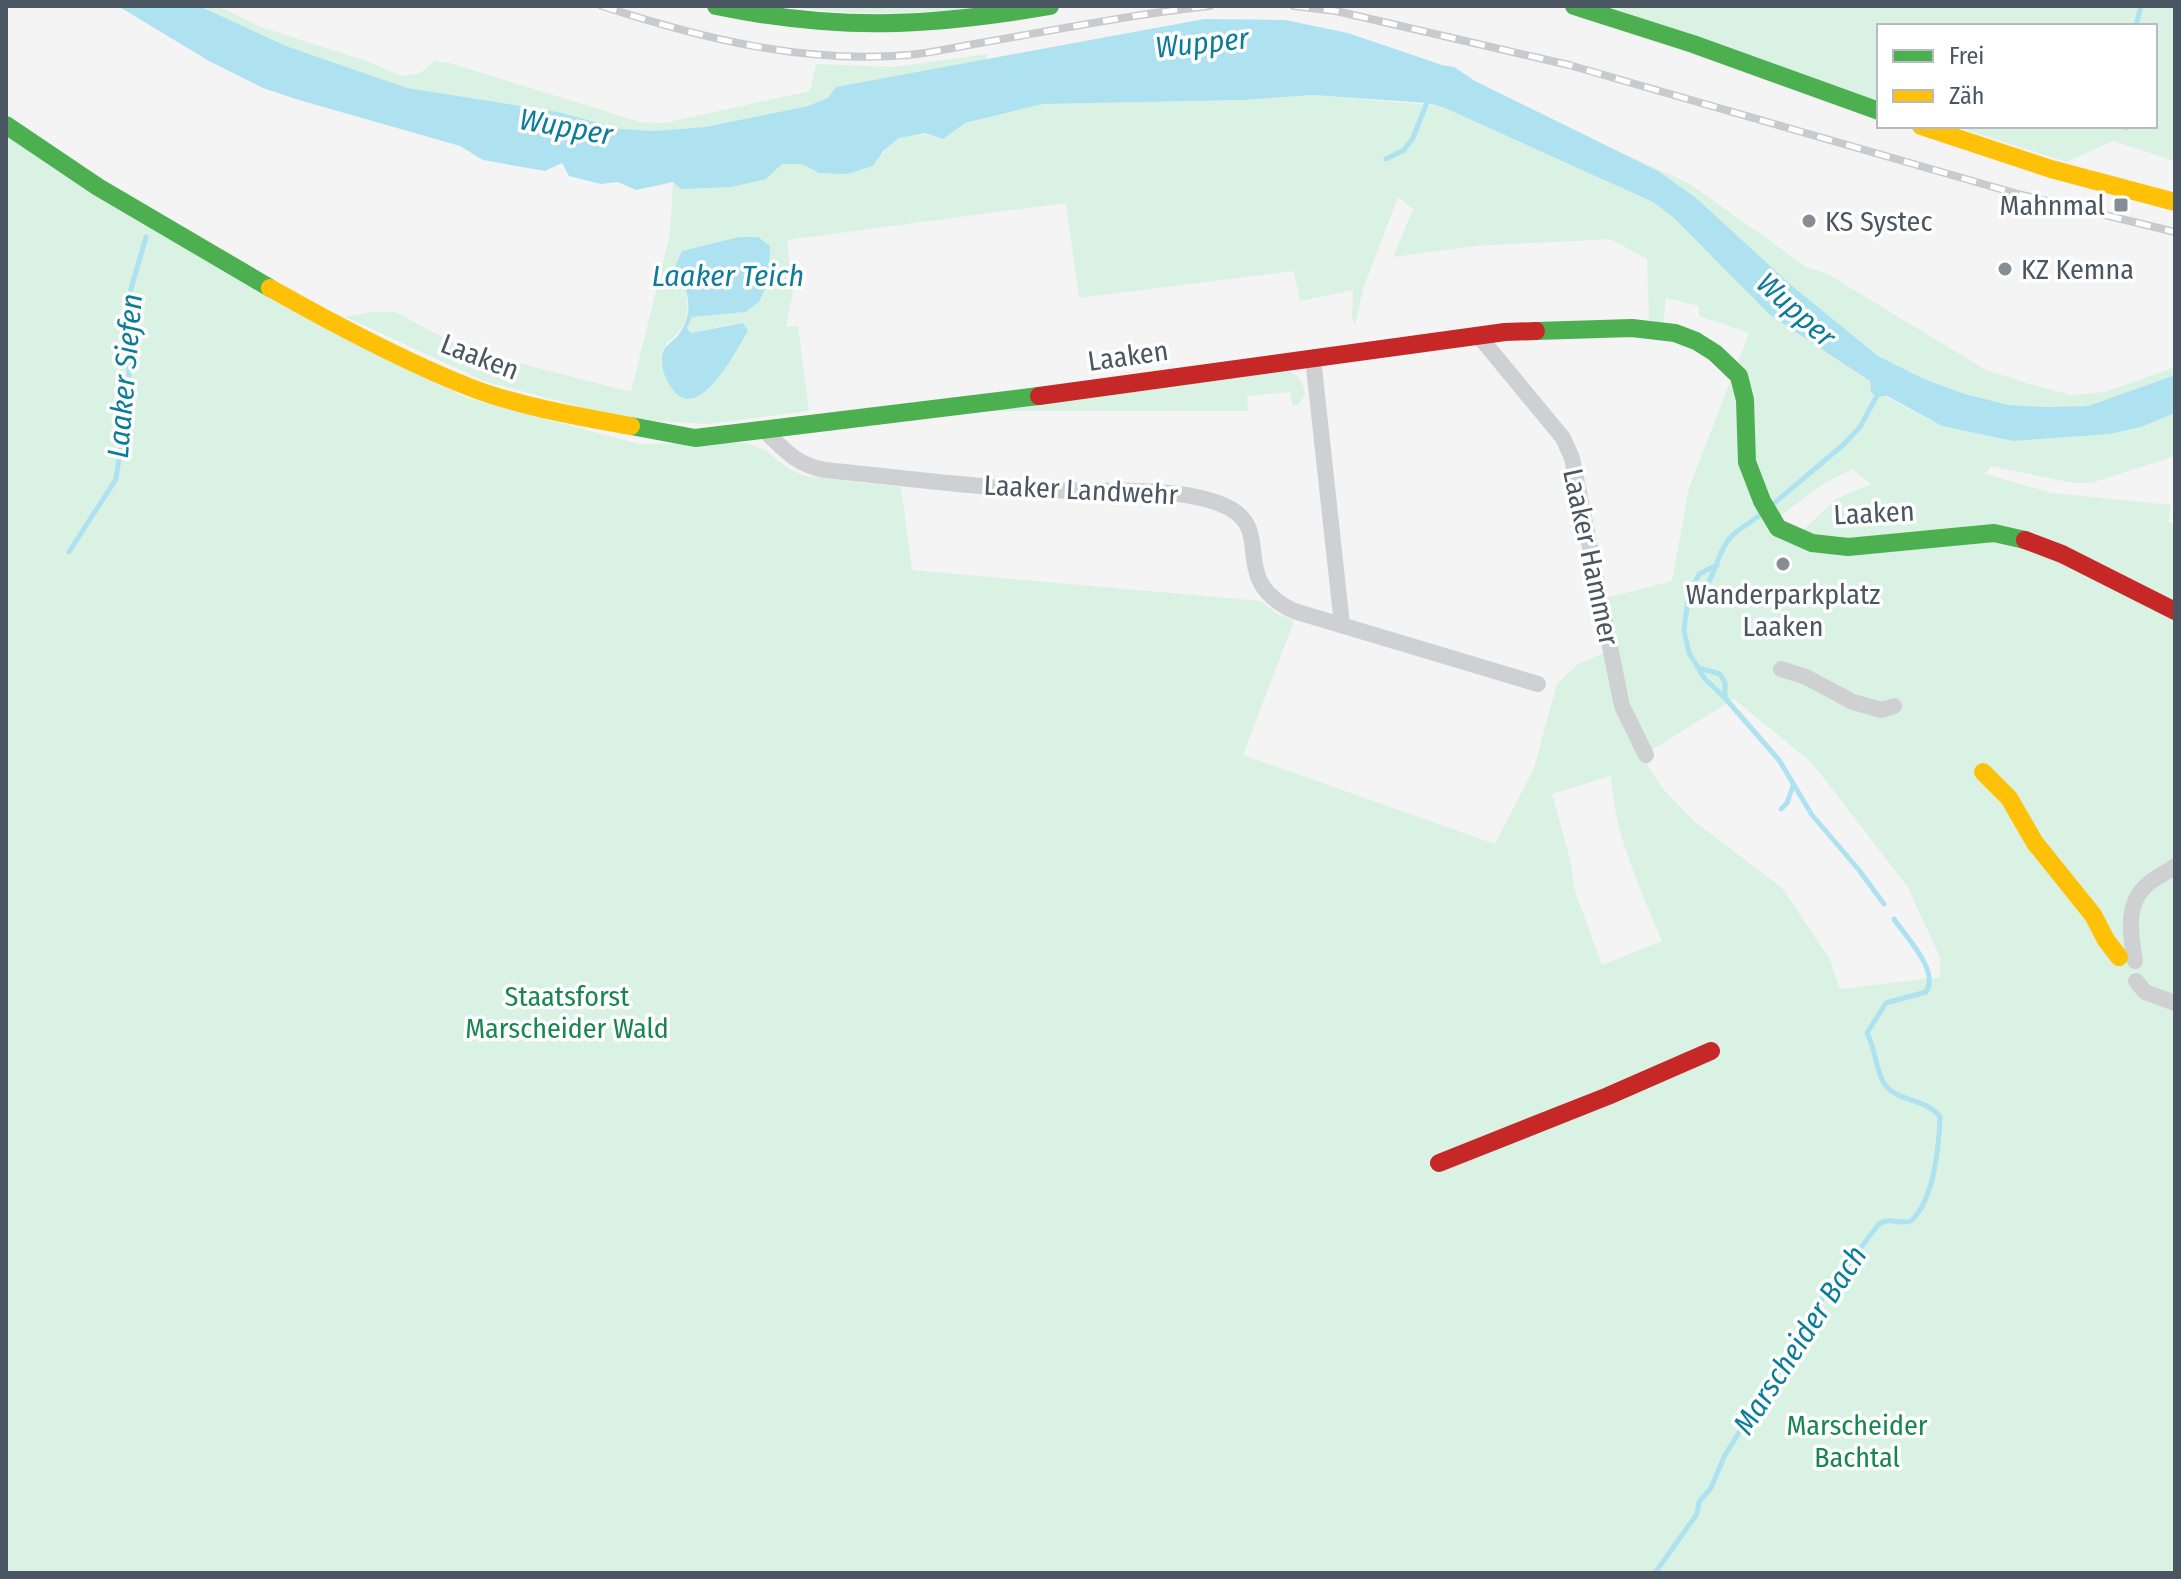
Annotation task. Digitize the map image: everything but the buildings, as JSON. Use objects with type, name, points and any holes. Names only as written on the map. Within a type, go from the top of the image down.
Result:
[{"type":"street","points":[[716,6],[811,23],[901,26],[994,16],[1050,6]]},
{"type":"street","points":[[1574,6],[1693,44],[1877,110]]},
{"type":"street","name":"Laaken","points":[[6,125],[98,187],[319,316],[471,388],[583,418],[695,438],[1505,332],[1632,328],[1675,333],[1696,341],[1731,367],[1744,387],[1747,462],[1766,509],[1778,528],[1795,538],[1848,547],[1956,535],[1994,533],[2018,537],[2062,554],[2175,611]]},
{"type":"street","points":[[1927,128],[2038,165],[2175,202]]},
{"type":"street","name":"Laaker Hammer","points":[[1478,335],[1563,438],[1572,458],[1622,706],[1646,755]]},
{"type":"street","points":[[1313,358],[1342,625]]},
{"type":"street","name":"Laaker Landwehr","points":[[765,431],[792,458],[807,467],[825,470],[996,488],[1177,493],[1219,503],[1233,510],[1250,528],[1255,573],[1278,604],[1538,684]]},
{"type":"street","points":[[1781,669],[1806,677],[1853,702],[1882,710],[1894,706]]},
{"type":"street","points":[[1983,772],[2009,798],[2035,843],[2093,915],[2106,940],[2127,959]]},
{"type":"street","points":[[2127,959],[2133,903],[2152,880],[2175,866]]},
{"type":"street","points":[[2136,981],[2145,992],[2175,1003]]},
{"type":"street","points":[[1439,1163],[1711,1051]]},
{"type":"green space","points":[[199,6],[218,6],[261,27],[369,62],[401,76],[420,73],[435,61],[450,63],[640,122],[664,123],[810,91],[816,64],[893,67],[988,54],[986,60],[836,87],[828,98],[808,106],[705,127],[655,131],[621,129],[558,112],[407,88],[286,46]]},
{"type":"green space","points":[[781,6],[996,6],[888,13]]},
{"type":"green space","points":[[1607,6],[2175,6],[2175,161],[2113,141],[2067,162],[1959,128],[2157,128],[2157,24],[1877,24],[1877,100]]},
{"type":"green space","name":"Staatsforst Marscheider Wald","points":[[1313,95],[1443,106],[1653,202],[1673,217],[1753,299],[1870,381],[1884,396],[1942,426],[2013,441],[2141,427],[2175,413],[2175,456],[2091,483],[2073,483],[1991,466],[1985,474],[2052,493],[2171,505],[2168,522],[2175,524],[2175,1573],[6,1573],[6,133],[279,304],[467,398],[639,444],[747,443],[765,450],[789,469],[805,476],[901,487],[912,570],[1261,601],[1277,614],[1294,621],[1243,755],[1495,844],[1534,768],[1557,684],[1578,664],[1606,652],[1606,598],[1672,581],[1689,488],[1749,333],[1699,316],[1699,306],[1666,298],[1663,323],[1649,320],[1647,259],[1610,239],[1475,246],[1393,257],[1413,209],[1398,197],[1363,289],[1355,325],[1352,317],[1353,290],[1300,301],[1294,271],[1079,298],[1066,203],[787,240],[793,293],[786,327],[798,326],[809,411],[708,424],[608,414],[484,381],[346,317],[371,312],[395,312],[488,361],[522,364],[631,392],[670,234],[673,182],[766,179],[782,164],[802,164],[819,173],[873,166],[887,148],[902,137],[920,134],[943,139],[965,123],[1043,104],[1243,100]],"holes":[[[675,267],[745,312],[692,316],[687,329],[691,333],[733,324],[748,331],[704,394],[666,344],[686,318],[684,288]],[[1852,469],[1871,484],[1836,499],[1797,536],[1780,516],[1825,483]],[[1734,699],[1812,763],[1907,886],[1940,957],[1940,977],[1840,989],[1830,960],[1782,888],[1694,821],[1663,789],[1642,756]],[[1611,776],[1623,840],[1662,941],[1602,965],[1575,891],[1570,859],[1552,794]]]},
{"type":"green space","points":[[1617,150],[1690,184],[1808,268],[1826,273],[1986,370],[2071,395],[2105,392],[2175,367],[2175,375],[2088,406],[2049,407],[2009,405],[1924,379],[1878,356],[1791,285],[1695,197],[1658,171]]},
{"type":"green space","points":[[1287,371],[1298,377],[1303,386],[1305,395],[1298,405],[1293,406],[1290,392],[1247,396],[1248,411],[986,411]]},
{"type":"water","name":"Wupper","points":[[118,6],[199,6],[286,46],[407,88],[558,112],[621,129],[655,131],[705,127],[808,106],[828,98],[836,87],[1204,19],[1285,20],[1348,33],[1454,67],[1475,81],[1658,171],[1695,197],[1791,285],[1878,356],[1924,379],[2009,405],[2049,407],[2088,406],[2175,375],[2175,413],[2141,427],[2109,434],[2013,441],[1942,426],[1887,396],[1877,397],[1871,392],[1870,381],[1770,315],[1673,217],[1653,202],[1443,107],[1427,103],[1313,95],[1243,100],[1043,104],[965,123],[943,139],[925,133],[899,138],[884,150],[873,166],[847,174],[819,173],[802,164],[782,164],[766,179],[731,187],[681,189],[673,182],[636,190],[618,182],[601,184],[569,176],[562,163],[545,171],[483,160],[460,146],[263,88],[209,61]]},
{"type":"water","name":"Laaker Teich","points":[[739,237],[758,237],[770,246],[769,280],[759,302],[745,312],[692,317],[687,328],[691,333],[743,323],[748,331],[716,380],[694,398],[683,398],[671,387],[662,365],[666,347],[678,335],[688,314],[686,290],[675,267],[682,251]]},
{"type":"waterway","points":[[2136,24],[2141,6]]},
{"type":"waterway","points":[[1386,159],[1404,150],[1413,138],[1429,97]]},
{"type":"waterway","name":"Laaker Siefen","points":[[69,552],[116,479],[128,398],[131,289],[146,237]]},
{"type":"waterway","name":"Marscheider Bach","points":[[1772,505],[1844,444],[1860,427],[1879,392]]},
{"type":"waterway","name":"Marscheider Bach","points":[[1761,514],[1730,538],[1710,580],[1698,593],[1688,598],[1684,630],[1689,653],[1705,679],[1779,760],[1812,815],[1884,904]]},
{"type":"waterway","points":[[1688,597],[1699,574],[1717,565]]},
{"type":"waterway","points":[[1699,668],[1720,674],[1725,683],[1725,697]]},
{"type":"waterway","points":[[1781,809],[1787,803],[1793,786]]},
{"type":"waterway","name":"Marscheider Bach","points":[[1655,1573],[1697,1514],[1699,1502],[1711,1488],[1724,1457],[1819,1303],[1878,1225],[1886,1221],[1911,1221],[1919,1212],[1930,1187],[1940,1117],[1927,1106],[1889,1089],[1881,1077],[1867,1033],[1886,1003],[1926,992],[1929,984],[1929,974],[1920,954],[1894,919]]},
{"type":"railway","points":[[602,6],[753,46],[830,56],[869,57],[926,53],[1210,6]]},
{"type":"railway","points":[[1294,6],[1336,11],[1569,65],[2018,194],[2175,232]]},
{"type":"traffic: fast","points":[[716,6],[802,20],[843,23],[923,22],[1050,6]]},
{"type":"traffic: fast","points":[[1574,6],[1693,44],[1877,110]]},
{"type":"traffic: fast","points":[[6,125],[98,187],[270,288]]},
{"type":"traffic: fast","points":[[1536,331],[1632,328],[1675,333],[1715,353],[1739,376],[1745,400],[1747,462],[1762,501],[1778,528],[1812,543],[1848,547],[1994,533],[2025,540]]},
{"type":"traffic: fast","points":[[631,426],[695,438],[1039,396]]},
{"type":"traffic: slow","points":[[1927,128],[2051,169],[2175,202]]},
{"type":"traffic: slow","points":[[270,288],[368,341],[469,387],[528,405],[631,426]]},
{"type":"traffic: slow","points":[[1983,772],[2009,798],[2035,843],[2093,915],[2119,957]]},
{"type":"traffic: jam","points":[[1039,396],[1505,332],[1536,331]]},
{"type":"traffic: jam","points":[[2025,540],[2062,554],[2175,611]]},
{"type":"traffic: jam","points":[[1439,1163],[1711,1051]]},
{"type":"place","name":"Mahnmal","points":[[2121,205]]},
{"type":"place","name":"KS Systec","points":[[1809,221]]},
{"type":"place","name":"KZ Kemna","points":[[2005,269]]},
{"type":"place","name":"Wanderparkplatz Laaken","points":[[1783,564]]},
{"type":"park label","name":"Marscheider Bachtal","points":[[1857,1441]]}]
